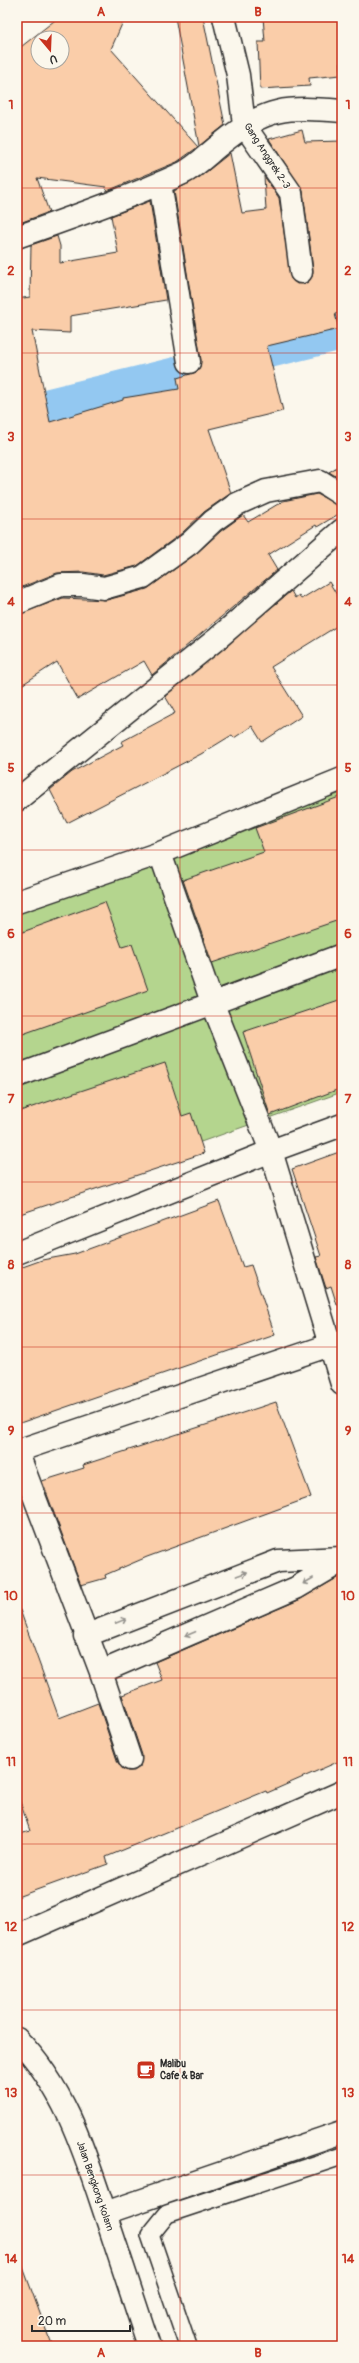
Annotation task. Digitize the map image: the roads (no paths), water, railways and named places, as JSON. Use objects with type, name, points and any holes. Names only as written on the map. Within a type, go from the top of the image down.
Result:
[{"type":"street","name":"Gang Anggrek 2-3","points":[[224,17],[238,74],[244,125],[290,193],[301,272]]},
{"type":"street","points":[[17,237],[120,201],[186,172],[244,125],[272,111],[302,108],[342,111]]},
{"type":"street","points":[[160,183],[189,362]]},
{"type":"street","points":[[17,603],[62,585],[83,585],[104,588],[143,577],[190,543],[213,521],[231,508],[266,491],[320,481],[342,495]]},
{"type":"street","points":[[18,796],[218,638],[342,530]]},
{"type":"street","points":[[17,902],[160,853],[342,780]]},
{"type":"street","points":[[160,853],[212,1002],[271,1151],[336,1343],[342,1384]]},
{"type":"street","points":[[17,1076],[212,1002],[342,955]]},
{"type":"street","points":[[17,1252],[271,1151],[342,1125]]},
{"type":"street","points":[[130,1759],[101,1672],[85,1636],[17,1451],[336,1343]]},
{"type":"street","points":[[85,1636],[278,1561],[342,1558]]},
{"type":"street","points":[[101,1672],[296,1588],[342,1561]]},
{"type":"street","points":[[17,1935],[342,1792]]},
{"type":"street","name":"Jalan Bengkong Kolam","points":[[17,2038],[34,2056],[63,2102],[83,2148],[149,2346]]},
{"type":"street","points":[[105,2213],[342,2132]]},
{"type":"lane","points":[[188,2346],[150,2235],[162,2219],[167,2214],[342,2156]]},
{"type":"waterway","points":[[17,413],[342,333]]},
{"type":"place","name":"Malibu Cafe & Bar","points":[[146,2070]]}]
